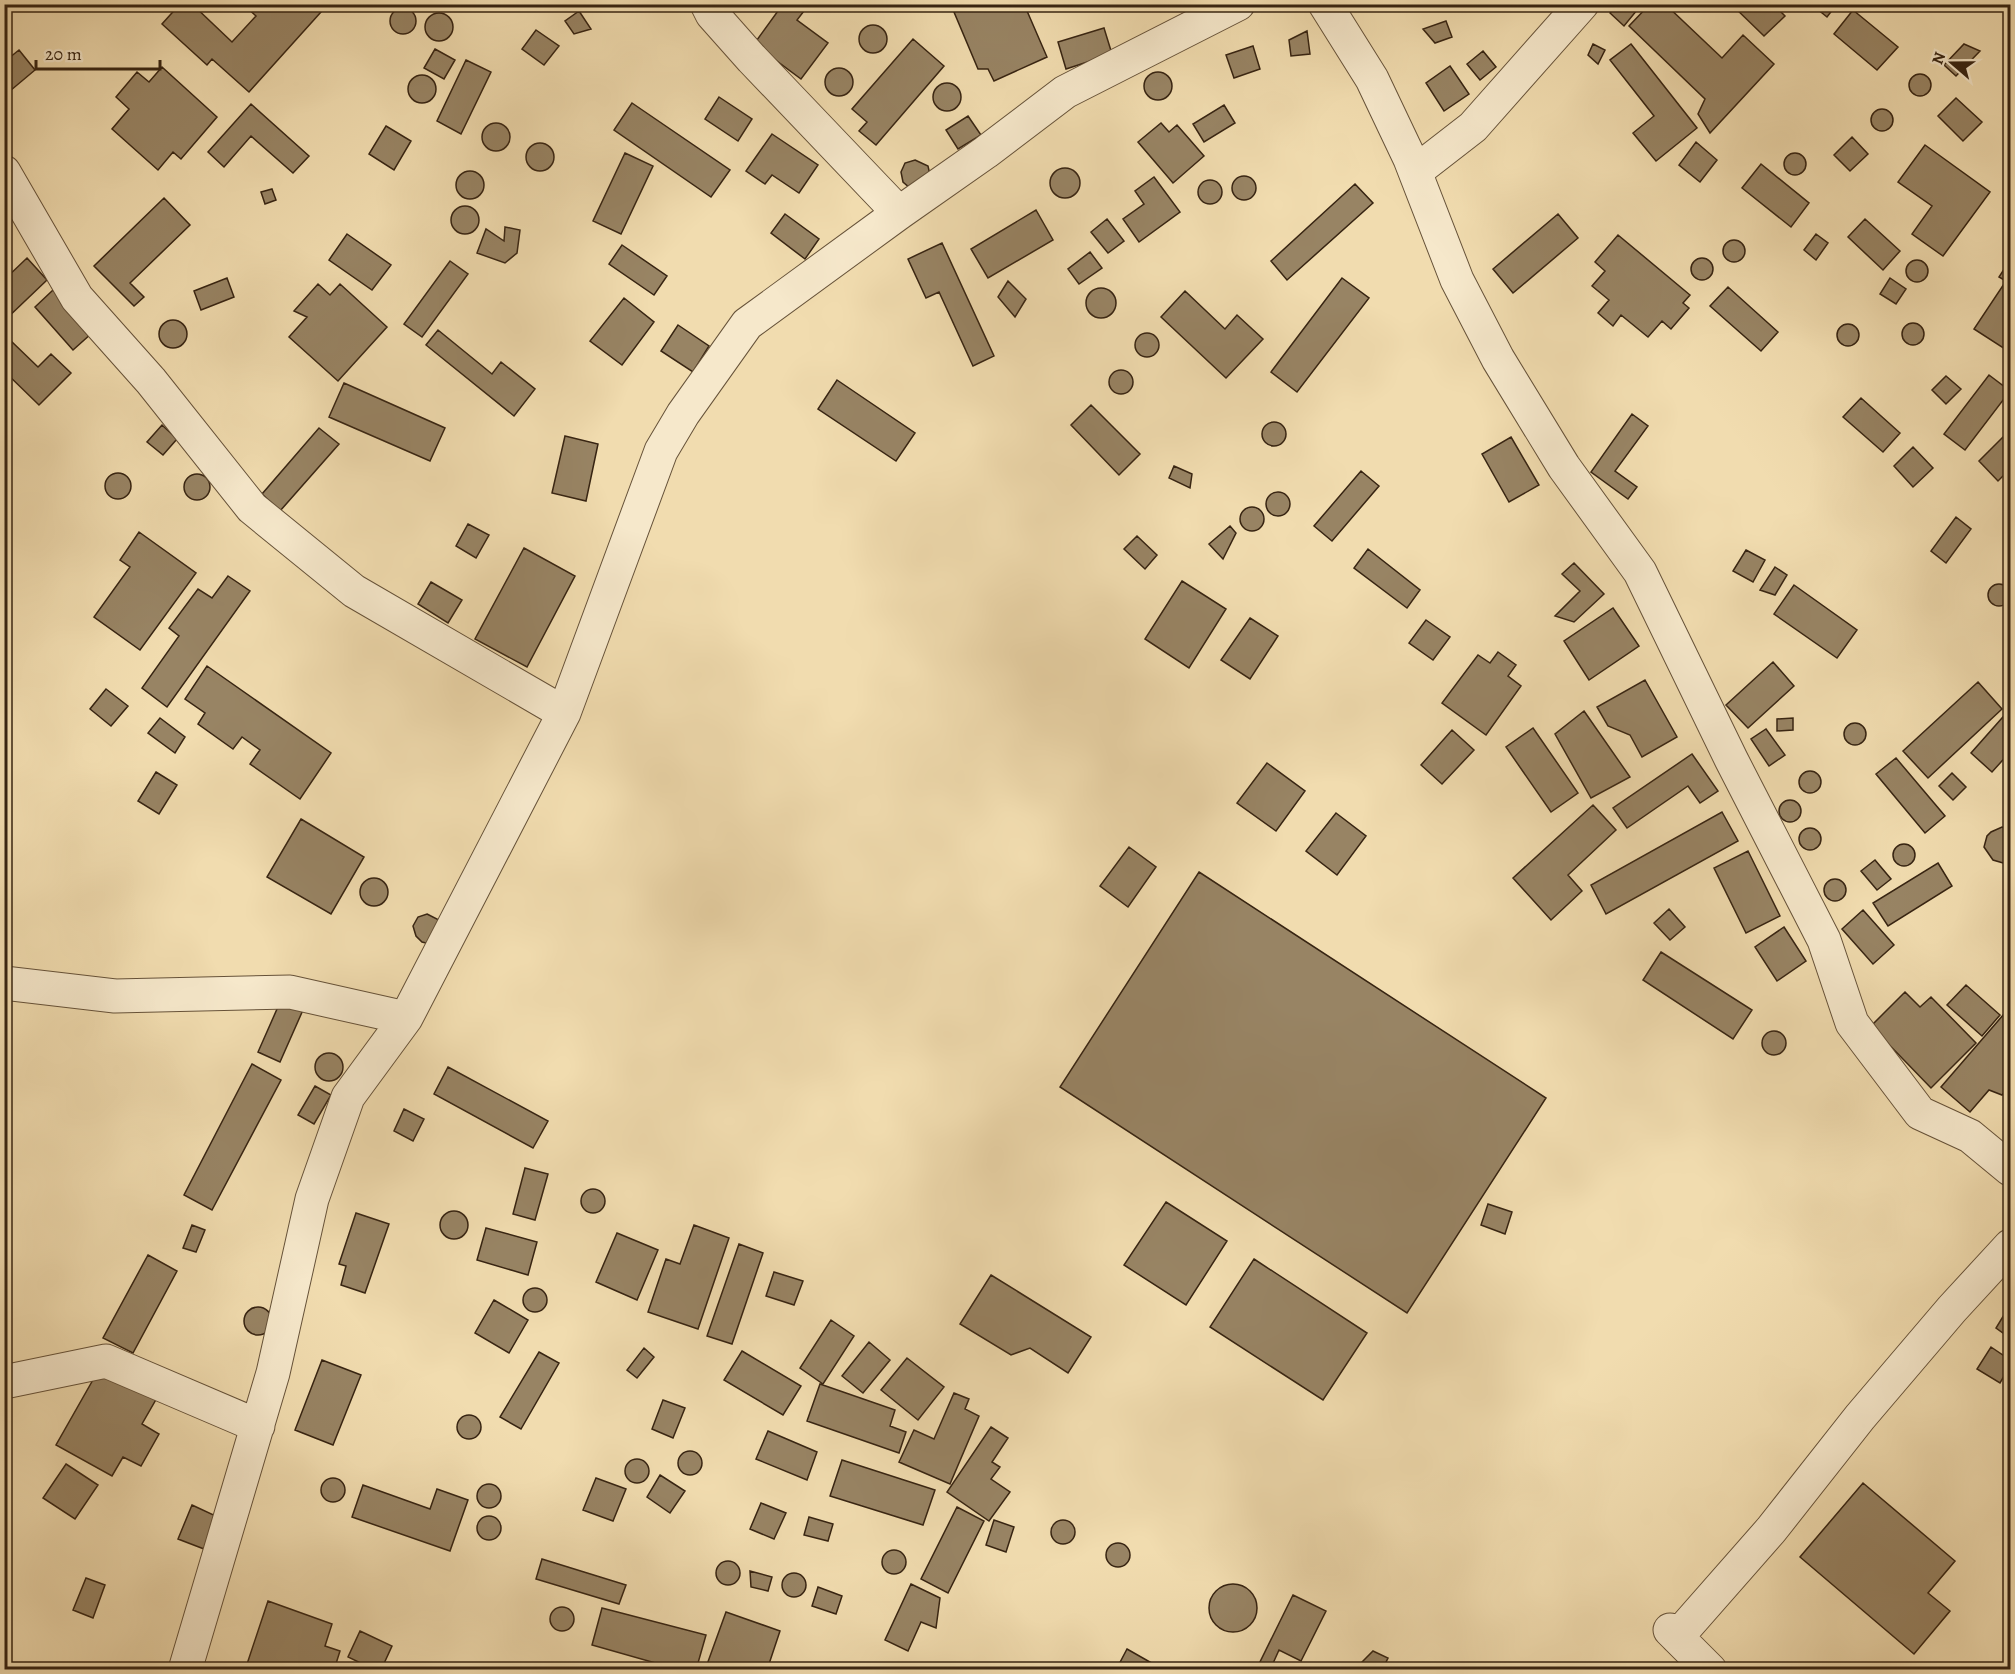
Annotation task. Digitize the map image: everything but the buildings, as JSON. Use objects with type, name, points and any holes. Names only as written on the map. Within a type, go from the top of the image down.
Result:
[{"type":"street","points":[[707,4],[712,14],[752,59],[899,213]]},
{"type":"street","points":[[185,1670],[273,1373],[312,1199],[348,1096],[405,1018],[564,713],[661,451],[683,414],[747,324],[986,152],[1065,92],[1238,4]]},
{"type":"street","points":[[1325,4],[1372,79],[1415,172],[1457,280],[1498,359],[1564,467],[1640,572],[1731,759],[1824,940],[1851,1023],[1920,1113],[1970,1136],[2010,1168]]},
{"type":"street","points":[[1415,172],[1473,127],[1582,4]]},
{"type":"street","points":[[4,172],[77,298],[151,381],[252,508],[354,591],[564,713]]},
{"type":"street","points":[[4,983],[116,996],[290,992],[405,1018]]},
{"type":"street","points":[[1710,1670],[1673,1634],[1771,1530],[1860,1417],[1952,1309],[2010,1246]]},
{"type":"street","points":[[4,1382],[106,1361],[258,1426]]}]
